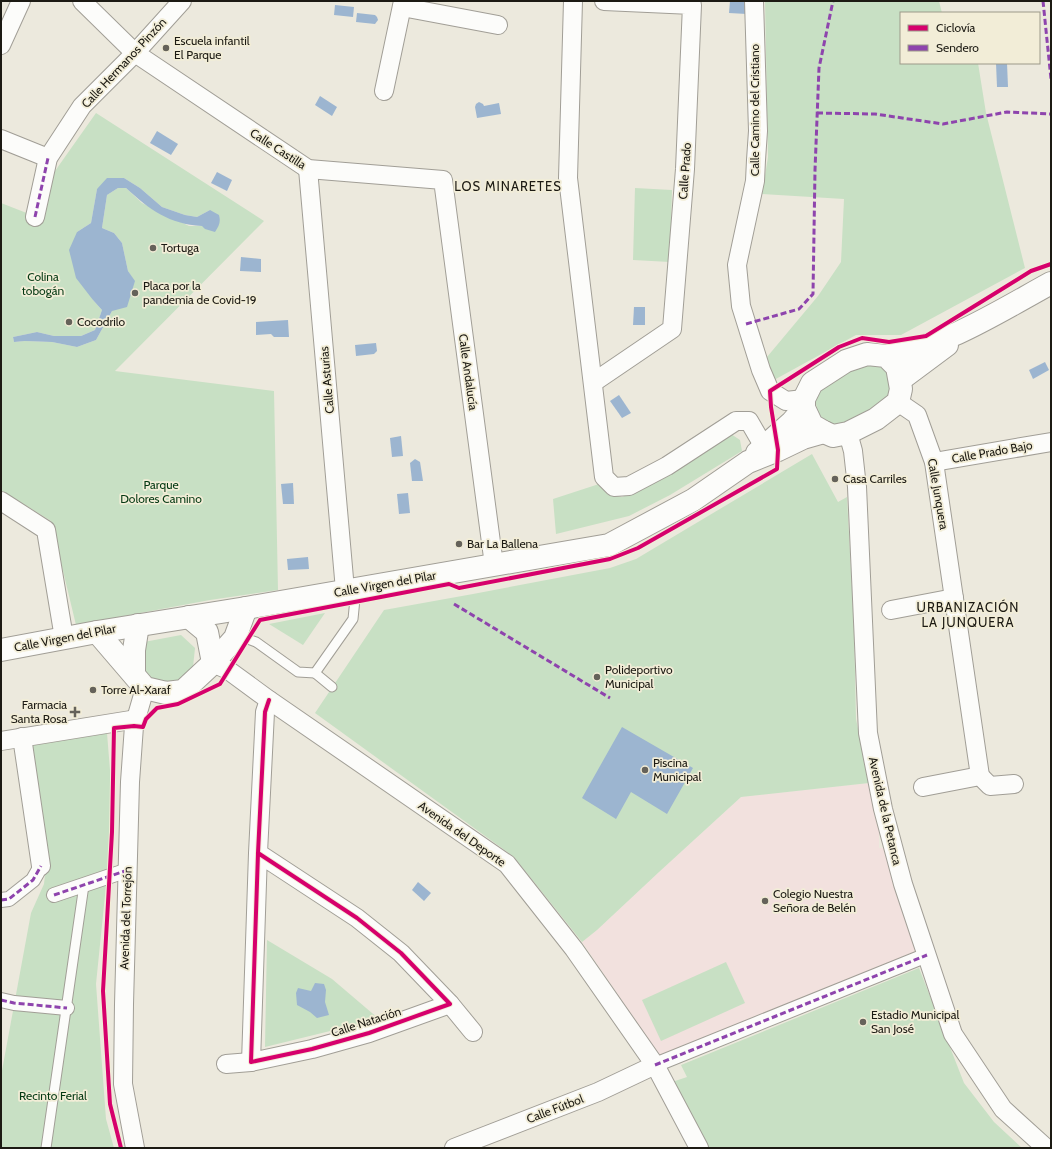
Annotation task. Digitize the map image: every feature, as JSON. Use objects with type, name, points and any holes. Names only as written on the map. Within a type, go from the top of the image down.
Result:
[{"type":"main road","points":[[900,380],[968,329],[1051,283]]},
{"type":"main road","points":[[886,356],[897,367],[901,389],[898,402],[876,419],[848,433],[833,436],[812,425],[804,404],[812,383],[846,361],[867,354],[886,356],[904,353],[968,329]]},
{"type":"main road","name":"Calle Virgen del Pilar","points":[[1,650],[97,632],[246,608],[609,545],[693,500],[748,462],[792,422],[804,404]]},
{"type":"main road","name":"Calle Virgen del Pilar","points":[[748,462],[804,438],[824,432]]},
{"type":"main road","points":[[97,632],[140,681],[166,693],[183,691],[213,663],[235,638],[246,608]]},
{"type":"main road","points":[[189,617],[207,632],[213,663]]},
{"type":"main road","points":[[138,625],[134,650],[140,681]]},
{"type":"street","points":[[1,45],[21,1]]},
{"type":"street","name":"Calle Castilla","points":[[82,1],[135,53],[308,170],[443,180]]},
{"type":"street","name":"Calle Hermanos Pinzón","points":[[35,217],[48,158],[82,106],[135,53],[182,1]]},
{"type":"street","points":[[573,1],[568,178],[594,382],[604,476],[614,487],[629,486],[667,466],[736,421],[749,421],[764,447]]},
{"type":"street","name":"Calle Prado","points":[[594,382],[672,329],[685,169],[692,5],[604,1]]},
{"type":"street","name":"Calle Camino del Cristiano","points":[[754,1],[758,131],[755,180],[737,265],[741,306],[761,370],[770,391],[786,400],[804,404]]},
{"type":"street","points":[[384,91],[403,4],[498,25]]},
{"type":"street","points":[[1,140],[48,158]]},
{"type":"street","name":"Calle Asturias","points":[[308,170],[350,589]]},
{"type":"street","name":"Calle Andalucía","points":[[443,180],[494,565]]},
{"type":"street","name":"Calle Junquera","points":[[898,402],[917,415],[934,462],[980,776]]},
{"type":"street","name":"Avenida de la Petanca","points":[[848,433],[853,451],[857,487],[868,732],[883,809],[903,884],[953,1034],[1002,1109],[1046,1148]]},
{"type":"street","name":"Calle Prado Bajo","points":[[934,462],[1051,442]]},
{"type":"street","points":[[1,501],[46,530],[64,638]]},
{"type":"street","points":[[892,610],[954,598]]},
{"type":"street","name":"Avenida del Deporte","points":[[213,663],[228,670],[269,700],[507,864],[574,949],[655,1065],[699,1148]]},
{"type":"street","name":"Avenida del Torrejón","points":[[135,1148],[123,1084],[130,782],[134,726],[137,719],[140,681]]},
{"type":"street","points":[[251,1062],[258,853],[265,712],[269,700]]},
{"type":"street","points":[[1,741],[137,719]]},
{"type":"street","points":[[1,900],[9,899],[33,880],[41,866],[22,737]]},
{"type":"street","points":[[923,787],[980,776],[990,786],[1014,784]]},
{"type":"street","points":[[258,853],[357,918],[402,953],[450,1004],[473,1032]]},
{"type":"street","points":[[54,895],[128,870]]},
{"type":"street","points":[[655,1065],[927,955]]},
{"type":"street","points":[[1,1000],[14,1003],[67,1008]]},
{"type":"street","name":"Calle Natación","points":[[226,1064],[251,1062],[312,1050],[370,1033],[450,1004]]},
{"type":"street","name":"Calle Fútbol","points":[[454,1148],[598,1092],[655,1065]]},
{"type":"lane","points":[[315,673],[353,619],[350,589]]},
{"type":"lane","points":[[235,638],[248,639],[256,642],[298,672],[315,673],[332,687]]},
{"type":"lane","points":[[46,1148],[84,885]]},
{"type":"shaded area","name":"Colegio Nuestra Señora de Belén","points":[[869,783],[879,821],[879,848],[886,848],[917,952],[659,1055],[582,942],[597,930],[741,797]]},
{"type":"green space","points":[[765,1],[939,1],[942,12],[900,12],[900,64],[978,64],[986,113],[1025,268],[901,335],[856,335],[774,380],[767,357],[818,296],[841,262],[844,199],[762,194],[768,157]]},
{"type":"green space","name":"Parque Dolores Camino","points":[[96,113],[264,221],[115,371],[274,391],[278,590],[210,600],[76,625],[51,521],[1,490],[1,203],[42,219],[55,171]],"holes":[[[124,178],[140,188],[162,207],[185,215],[197,217],[210,210],[202,226],[189,226],[142,203],[126,188],[118,188],[107,195],[102,228],[114,233],[122,243],[128,271],[134,281],[112,311],[96,340],[77,347],[52,342],[14,342],[13,337],[37,332],[54,336],[81,336],[95,330],[102,310],[93,300],[77,232],[91,223],[97,189]]]},
{"type":"green space","points":[[635,188],[672,190],[670,262],[633,260]]},
{"type":"green space","points":[[870,361],[887,369],[892,390],[877,408],[845,427],[830,424],[818,414],[815,399],[828,381]]},
{"type":"green space","points":[[731,434],[740,440],[742,451],[670,495],[629,516],[556,534],[553,499],[599,484],[607,494],[622,497],[658,481]]},
{"type":"green space","name":"Polideportivo Municipal","points":[[812,454],[838,502],[847,497],[854,627],[856,719],[869,783],[741,797],[597,930],[582,942],[514,857],[315,713],[384,610],[610,568],[636,559]]},
{"type":"green space","points":[[325,613],[303,645],[269,624]]},
{"type":"green space","points":[[181,635],[195,648],[193,667],[179,684],[156,683],[146,672],[142,658],[144,642]]},
{"type":"green space","name":"Recinto Ferial","points":[[107,733],[110,770],[110,846],[96,984],[106,1119],[114,1148],[1,1148],[1,1076],[31,913],[44,884],[46,865],[28,744]]},
{"type":"green space","points":[[267,940],[332,979],[379,1019],[265,1047]]},
{"type":"green space","points":[[726,962],[745,1003],[661,1041],[642,1000]]},
{"type":"green space","name":"Estadio Municipal San José","points":[[919,968],[964,1083],[994,1122],[1022,1148],[707,1148],[672,1082],[687,1077],[681,1065]]},
{"type":"water","points":[[730,1],[748,2],[747,14],[729,13]]},
{"type":"water","points":[[335,5],[354,7],[353,17],[334,15]]},
{"type":"water","points":[[357,13],[375,15],[378,20],[375,24],[356,22]]},
{"type":"water","points":[[996,64],[1007,64],[1008,87],[997,87]]},
{"type":"water","points":[[320,96],[337,107],[332,116],[315,105]]},
{"type":"water","points":[[479,102],[484,106],[499,103],[501,114],[477,118],[475,107]]},
{"type":"water","points":[[157,131],[178,144],[171,155],[150,143]]},
{"type":"water","points":[[217,172],[232,180],[227,191],[211,183]]},
{"type":"water","points":[[107,178],[124,178],[140,188],[162,207],[185,215],[197,217],[210,210],[219,215],[219,226],[215,232],[205,229],[202,226],[190,225],[170,219],[143,203],[126,188],[118,188],[107,195],[102,228],[114,233],[122,243],[128,271],[135,281],[127,307],[112,311],[96,340],[77,347],[52,342],[14,342],[13,337],[37,332],[54,336],[81,336],[95,330],[102,310],[76,278],[69,250],[77,232],[91,223],[97,189]]},
{"type":"water","points":[[241,257],[261,259],[261,272],[240,271]]},
{"type":"water","points":[[634,307],[645,307],[645,325],[633,325]]},
{"type":"water","points":[[288,320],[289,337],[274,337],[271,334],[256,335],[256,322]]},
{"type":"water","points":[[376,343],[377,351],[374,354],[356,356],[355,345]]},
{"type":"water","points":[[1045,362],[1049,370],[1033,379],[1029,370]]},
{"type":"water","points":[[619,395],[631,413],[622,418],[610,401]]},
{"type":"water","points":[[401,436],[403,456],[392,457],[390,438]]},
{"type":"water","points":[[415,459],[420,462],[423,481],[412,481],[410,463]]},
{"type":"water","points":[[293,483],[294,504],[283,504],[281,484]]},
{"type":"water","points":[[408,493],[410,513],[399,514],[397,494]]},
{"type":"water","points":[[308,557],[309,569],[288,570],[287,559]]},
{"type":"water","name":"Piscina Municipal","points":[[622,727],[693,768],[667,814],[631,792],[616,819],[582,798]]},
{"type":"water","points":[[418,882],[431,893],[424,901],[412,890]]},
{"type":"water","points":[[315,983],[324,984],[326,990],[325,1002],[329,1015],[317,1018],[310,1012],[297,1005],[296,993],[298,988],[311,991]]},
{"type":"marked path","points":[[746,324],[799,309],[813,294],[815,170],[819,68],[833,1]]},
{"type":"marked path","points":[[1043,1],[1051,79]]},
{"type":"marked path","points":[[817,113],[875,114],[943,124],[1007,112],[1051,114]]},
{"type":"marked path","points":[[35,217],[48,158]]},
{"type":"marked path","points":[[454,604],[610,698]]},
{"type":"marked path","points":[[1,900],[9,899],[33,880],[41,866]]},
{"type":"marked path","points":[[54,895],[128,870]]},
{"type":"marked path","points":[[655,1065],[927,955]]},
{"type":"marked path","points":[[1,1000],[14,1003],[67,1008]]},
{"type":"cycle path","points":[[121,1148],[110,1104],[103,991],[112,832],[114,728],[134,726],[143,727],[146,719],[157,708],[178,704],[220,684],[260,620],[449,584],[459,588],[610,559],[638,548],[777,469],[778,450],[770,391],[839,347],[862,338],[889,342],[926,336],[1031,271],[1051,264]]},
{"type":"cycle path","points":[[258,853],[357,918],[401,953],[450,1004],[369,1033],[312,1049],[251,1062],[258,853],[265,712],[269,700]]},
{"type":"place","name":"Escuela infantil El Parque","points":[[166,48]]},
{"type":"place","name":"Tortuga","points":[[153,248]]},
{"type":"place","name":"Placa por la pandemia de Covid-19","points":[[135,293]]},
{"type":"place","name":"Cocodrilo","points":[[69,322]]},
{"type":"place","name":"Casa Carriles","points":[[835,479]]},
{"type":"place","name":"Bar La Ballena","points":[[459,544]]},
{"type":"place","name":"Polideportivo Municipal","points":[[597,677]]},
{"type":"place","name":"Torre Al-Xaraf","points":[[93,690]]},
{"type":"place","name":"Farmacia Santa Rosa","points":[[75,712]]},
{"type":"place","name":"Piscina Municipal","points":[[645,770]]},
{"type":"place","name":"Colegio Nuestra Señora de Belén","points":[[765,901]]},
{"type":"place","name":"Estadio Municipal San José","points":[[863,1022]]},
{"type":"district","name":"LOS MINARETES","points":[[508,186]]},
{"type":"district","name":"URBANIZACIÓN LA JUNQUERA","points":[[968,614]]},
{"type":"park label","name":"Colina tobogán","points":[[43,284]]}]
